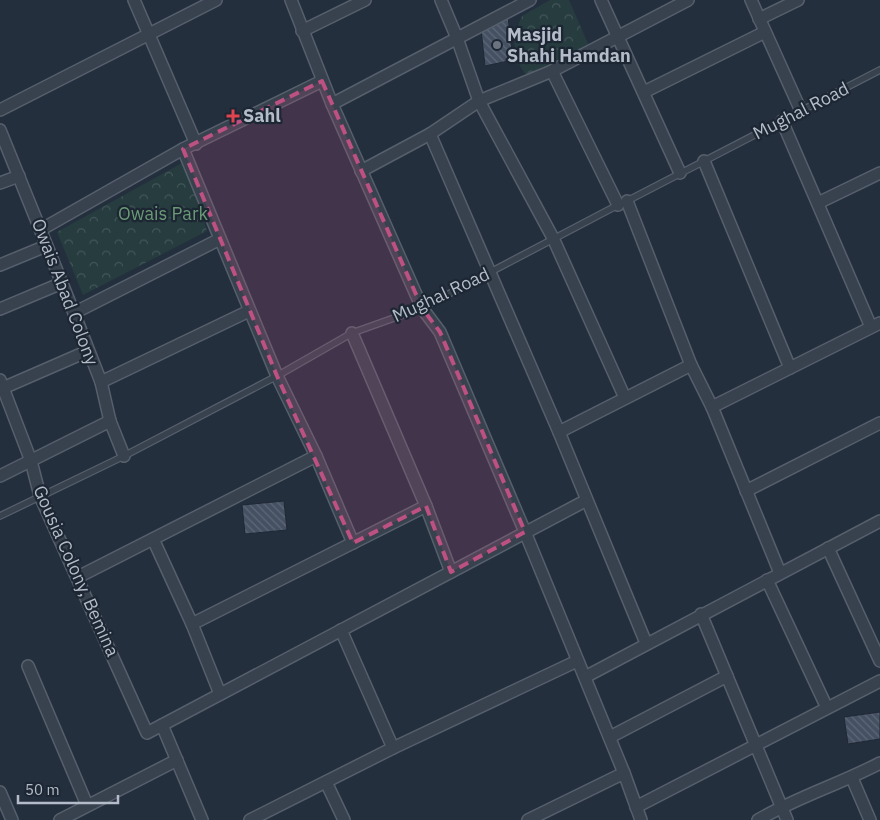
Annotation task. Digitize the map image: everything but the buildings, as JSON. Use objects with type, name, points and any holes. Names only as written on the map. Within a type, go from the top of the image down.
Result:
[{"type":"street","points":[[134,0],[196,144]]},
{"type":"street","points":[[0,110],[216,0]]},
{"type":"street","points":[[291,0],[322,81],[422,308],[440,332],[610,737],[642,820]]},
{"type":"street","points":[[302,31],[365,0]]},
{"type":"street","points":[[441,0],[457,38],[479,101],[553,238],[625,398]]},
{"type":"street","points":[[600,0],[680,173]]},
{"type":"street","points":[[361,171],[430,134],[479,101],[552,71],[688,0]]},
{"type":"street","points":[[751,0],[801,111]]},
{"type":"street","points":[[759,19],[798,0]]},
{"type":"street","points":[[332,104],[523,2]]},
{"type":"street","points":[[644,92],[765,32]]},
{"type":"street","points":[[552,71],[623,203],[691,365],[712,407],[780,573]]},
{"type":"street","points":[[42,229],[183,149],[322,81]]},
{"type":"street","points":[[712,407],[876,325],[818,204],[782,121]]},
{"type":"street","name":"Owais Abad Colony","points":[[0,130],[42,229],[46,246],[74,313],[100,382],[110,421],[124,456]]},
{"type":"street","points":[[430,134],[559,432],[646,643]]},
{"type":"street","points":[[183,149],[277,376],[316,456],[353,542]]},
{"type":"street","points":[[704,161],[790,368]]},
{"type":"street","points":[[818,204],[880,173]]},
{"type":"street","points":[[0,183],[19,176]]},
{"type":"street","points":[[74,313],[220,239]]},
{"type":"street","points":[[0,265],[46,246]]},
{"type":"street","points":[[0,309],[62,283]]},
{"type":"street","points":[[100,382],[249,311]]},
{"type":"street","points":[[352,333],[426,506],[451,572]]},
{"type":"street","points":[[1,384],[88,351]]},
{"type":"street","points":[[559,432],[691,365]]},
{"type":"street","name":"Gousia Colony, Bemina","points":[[1,384],[31,461],[40,496],[147,733],[162,725]]},
{"type":"street","points":[[0,476],[110,421]]},
{"type":"street","points":[[746,491],[880,423]]},
{"type":"street","points":[[78,577],[316,456]]},
{"type":"street","points":[[202,820],[162,725],[586,501]]},
{"type":"street","points":[[192,624],[426,506]]},
{"type":"street","points":[[584,677],[880,521]]},
{"type":"street","points":[[153,539],[192,624],[220,694]]},
{"type":"street","points":[[828,548],[880,661]]},
{"type":"street","points":[[767,580],[827,708]]},
{"type":"street","points":[[701,614],[787,820]]},
{"type":"street","points":[[341,630],[393,748]]},
{"type":"street","points":[[250,820],[393,748],[577,661]]},
{"type":"street","points":[[28,666],[87,806]]},
{"type":"street","points":[[610,737],[727,676]]},
{"type":"street","points":[[636,807],[880,681]]},
{"type":"street","points":[[60,820],[177,760]]},
{"type":"street","points":[[758,820],[781,807],[852,778],[880,763]]},
{"type":"street","points":[[528,820],[624,773]]},
{"type":"street","points":[[852,778],[870,820]]},
{"type":"street","points":[[326,782],[344,820]]},
{"type":"street","points":[[0,792],[12,820]]},
{"type":"lane","name":"Mughal Road","points":[[0,516],[124,456],[277,376],[352,333],[422,308],[553,238],[880,70]]},
{"type":"highlighted area","points":[[322,81],[422,308],[440,332],[525,532],[451,572],[426,506],[353,543],[277,376],[183,149]]},
{"type":"green space","points":[[550,0],[569,0],[589,46],[528,78],[516,60],[514,36],[522,16]]},
{"type":"green space","name":"Owais Park","points":[[184,162],[207,231],[83,295],[57,232]]},
{"type":"place","name":"Masjid Shahi Hamdan","points":[[497,45]]},
{"type":"place","name":"Sahl","points":[[233,116]]}]
